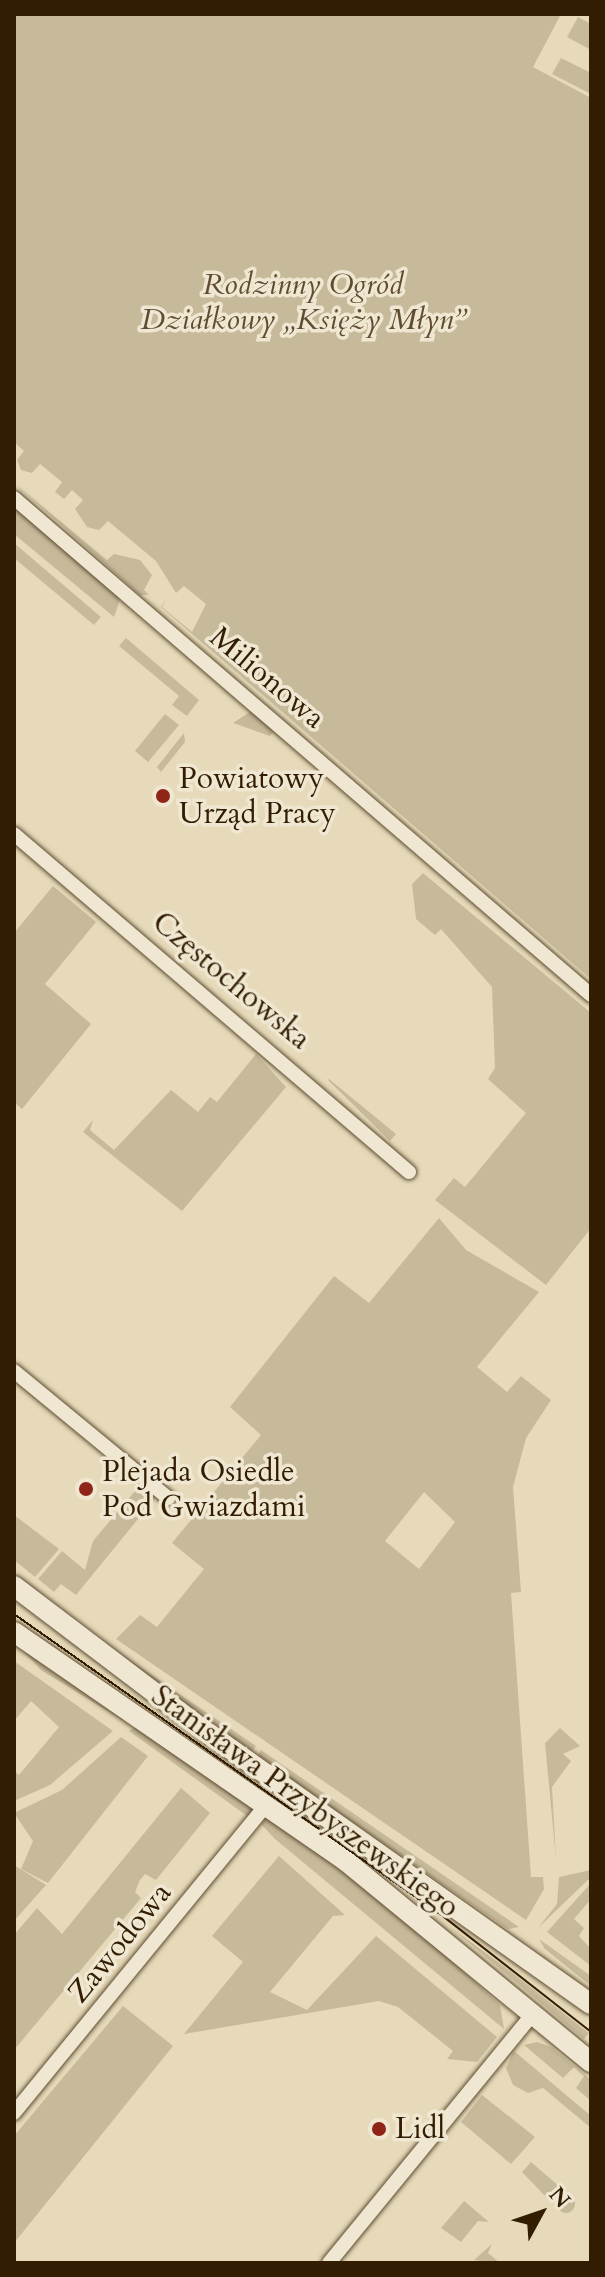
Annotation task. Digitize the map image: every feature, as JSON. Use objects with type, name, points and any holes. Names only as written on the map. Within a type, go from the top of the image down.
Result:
[{"type":"main road","name":"Stanisława Przybyszewskiego","points":[[14,1586],[201,1728],[591,2004]]},
{"type":"main road","name":"Stanisława Przybyszewskiego","points":[[14,1632],[266,1805],[591,2062]]},
{"type":"street","name":"Milionowa","points":[[14,498],[591,995]]},
{"type":"street","name":"Częstochowska","points":[[14,834],[409,1172]]},
{"type":"street","points":[[14,1371],[168,1498]]},
{"type":"street","name":"Zawodowa","points":[[14,2113],[266,1805]]},
{"type":"street","points":[[329,2263],[533,2014]]},
{"type":"green space","name":"Rodzinny Ogród Działkowy „Księży Młyn”","points":[[14,14],[561,14],[533,67],[591,98],[591,979],[161,607],[167,598],[162,607],[192,632],[206,604],[184,586],[176,593],[156,561],[108,521],[99,530],[87,527],[75,509],[83,500],[72,490],[64,499],[55,492],[62,482],[40,464],[32,473],[21,470],[17,460],[24,451],[14,442]]},
{"type":"green space","points":[[578,17],[591,24],[591,50],[567,37]]},
{"type":"green space","points":[[561,58],[591,73],[591,94],[552,74]]},
{"type":"green space","points":[[14,483],[107,560],[114,554],[140,560],[152,575],[144,590],[149,595],[140,595]]},
{"type":"green space","points":[[14,507],[121,597],[114,617],[14,534]]},
{"type":"green space","points":[[14,543],[101,617],[94,625],[14,558]]},
{"type":"green space","points":[[126,638],[199,700],[187,716],[172,705],[179,696],[119,646]]},
{"type":"green space","points":[[253,710],[276,729],[270,736],[233,723]]},
{"type":"green space","points":[[165,714],[179,725],[148,762],[135,751]]},
{"type":"green space","points":[[184,733],[185,742],[161,772],[157,767]]},
{"type":"green space","points":[[423,873],[591,1013],[591,1228],[546,1285],[435,1200],[454,1178],[465,1187],[526,1113],[488,1079],[495,1068],[492,987],[441,929],[435,935],[416,919],[412,884]]},
{"type":"green space","points":[[53,886],[96,922],[45,984],[91,1024],[22,1109],[14,1102],[14,933]]},
{"type":"green space","points":[[256,1054],[286,1087],[182,1211],[83,1132],[93,1120],[90,1130],[114,1150],[171,1090],[198,1112],[210,1097],[217,1102]]},
{"type":"green space","points":[[328,1080],[396,1134],[390,1141]]},
{"type":"green space","points":[[439,1218],[466,1250],[539,1292],[477,1367],[507,1392],[521,1376],[551,1400],[526,1438],[513,1487],[521,1592],[511,1593],[531,1877],[543,1877],[544,1889],[526,1920],[116,1639],[140,1615],[157,1627],[204,1569],[172,1543],[261,1435],[230,1407],[334,1276],[369,1303]],"holes":[[[424,1492],[455,1522],[419,1569],[385,1541]]]},
{"type":"green space","points":[[140,1485],[156,1497],[76,1595],[61,1584],[54,1592],[38,1579],[62,1551],[85,1570],[93,1541]]},
{"type":"green space","points":[[14,1515],[59,1549],[35,1577],[14,1560]]},
{"type":"green space","points":[[14,1641],[124,1717],[124,1721],[41,1670]]},
{"type":"green space","points":[[109,1646],[256,1746],[251,1753],[250,1753]]},
{"type":"green space","points":[[14,1661],[113,1731],[50,1785],[14,1801],[14,1771],[19,1775],[59,1727],[31,1701],[14,1721]]},
{"type":"green space","points":[[137,1726],[252,1806],[250,1818],[129,1731]]},
{"type":"green space","points":[[560,1728],[580,1746],[563,1754],[571,1761],[552,1787],[556,1859],[545,1743]]},
{"type":"green space","points":[[121,1737],[148,1756],[48,1883],[21,1869],[33,1841],[14,1813],[62,1790]]},
{"type":"green space","points":[[261,1750],[519,1927],[508,1929],[257,1757]]},
{"type":"green space","points":[[181,1788],[210,1813],[156,1880],[145,1874],[140,1880],[135,1892],[141,1898],[14,2050],[14,1935],[37,1908],[62,1934]]},
{"type":"green space","points":[[269,1817],[407,1920],[500,2005],[504,2029],[275,1839],[261,1824]]},
{"type":"green space","points":[[279,1856],[345,1915],[333,1916],[270,1992],[307,2010],[376,1936],[497,2037],[477,2062],[447,2059],[453,2051],[398,2007],[379,2001],[184,2034],[243,1962],[212,1936]]},
{"type":"green space","points":[[14,1865],[46,1885],[14,1921]]},
{"type":"green space","points":[[591,1870],[591,1877],[538,1928],[557,1904],[559,1877]]},
{"type":"green space","points":[[591,1883],[591,1899],[574,1919],[584,1928],[579,1936],[591,1949],[591,1966],[547,1932]]},
{"type":"green space","points":[[450,1927],[505,1967],[589,2033],[584,2039]]},
{"type":"green space","points":[[539,1939],[591,1976],[591,1986],[545,1949]]},
{"type":"green space","points":[[123,2006],[173,2046],[14,2243],[14,2136]]},
{"type":"green space","points":[[537,2042],[551,2047],[591,2080],[591,2101],[576,2088],[584,2076],[574,2067],[563,2078],[524,2045]]},
{"type":"green space","points":[[514,2051],[591,2116],[591,2128],[543,2088],[528,2093],[513,2085],[506,2068]]},
{"type":"green space","points":[[482,2095],[535,2137],[511,2164],[461,2122]]},
{"type":"green space","points":[[531,2162],[560,2187],[548,2199],[522,2172]]},
{"type":"green space","points":[[566,2195],[575,2204],[566,2213],[557,2204]]},
{"type":"green space","points":[[464,2201],[489,2222],[478,2221],[461,2242],[441,2228]]},
{"type":"green space","points":[[492,2244],[488,2253],[500,2263],[474,2260]]},
{"type":"tram line","points":[[14,1614],[444,1917],[591,2032]]},
{"type":"place","name":"Powiatowy Urząd Pracy","points":[[163,796]]},
{"type":"place","name":"Plejada Osiedle Pod Gwiazdami","points":[[86,1489]]},
{"type":"place","name":"Lidl","points":[[379,2129]]}]
